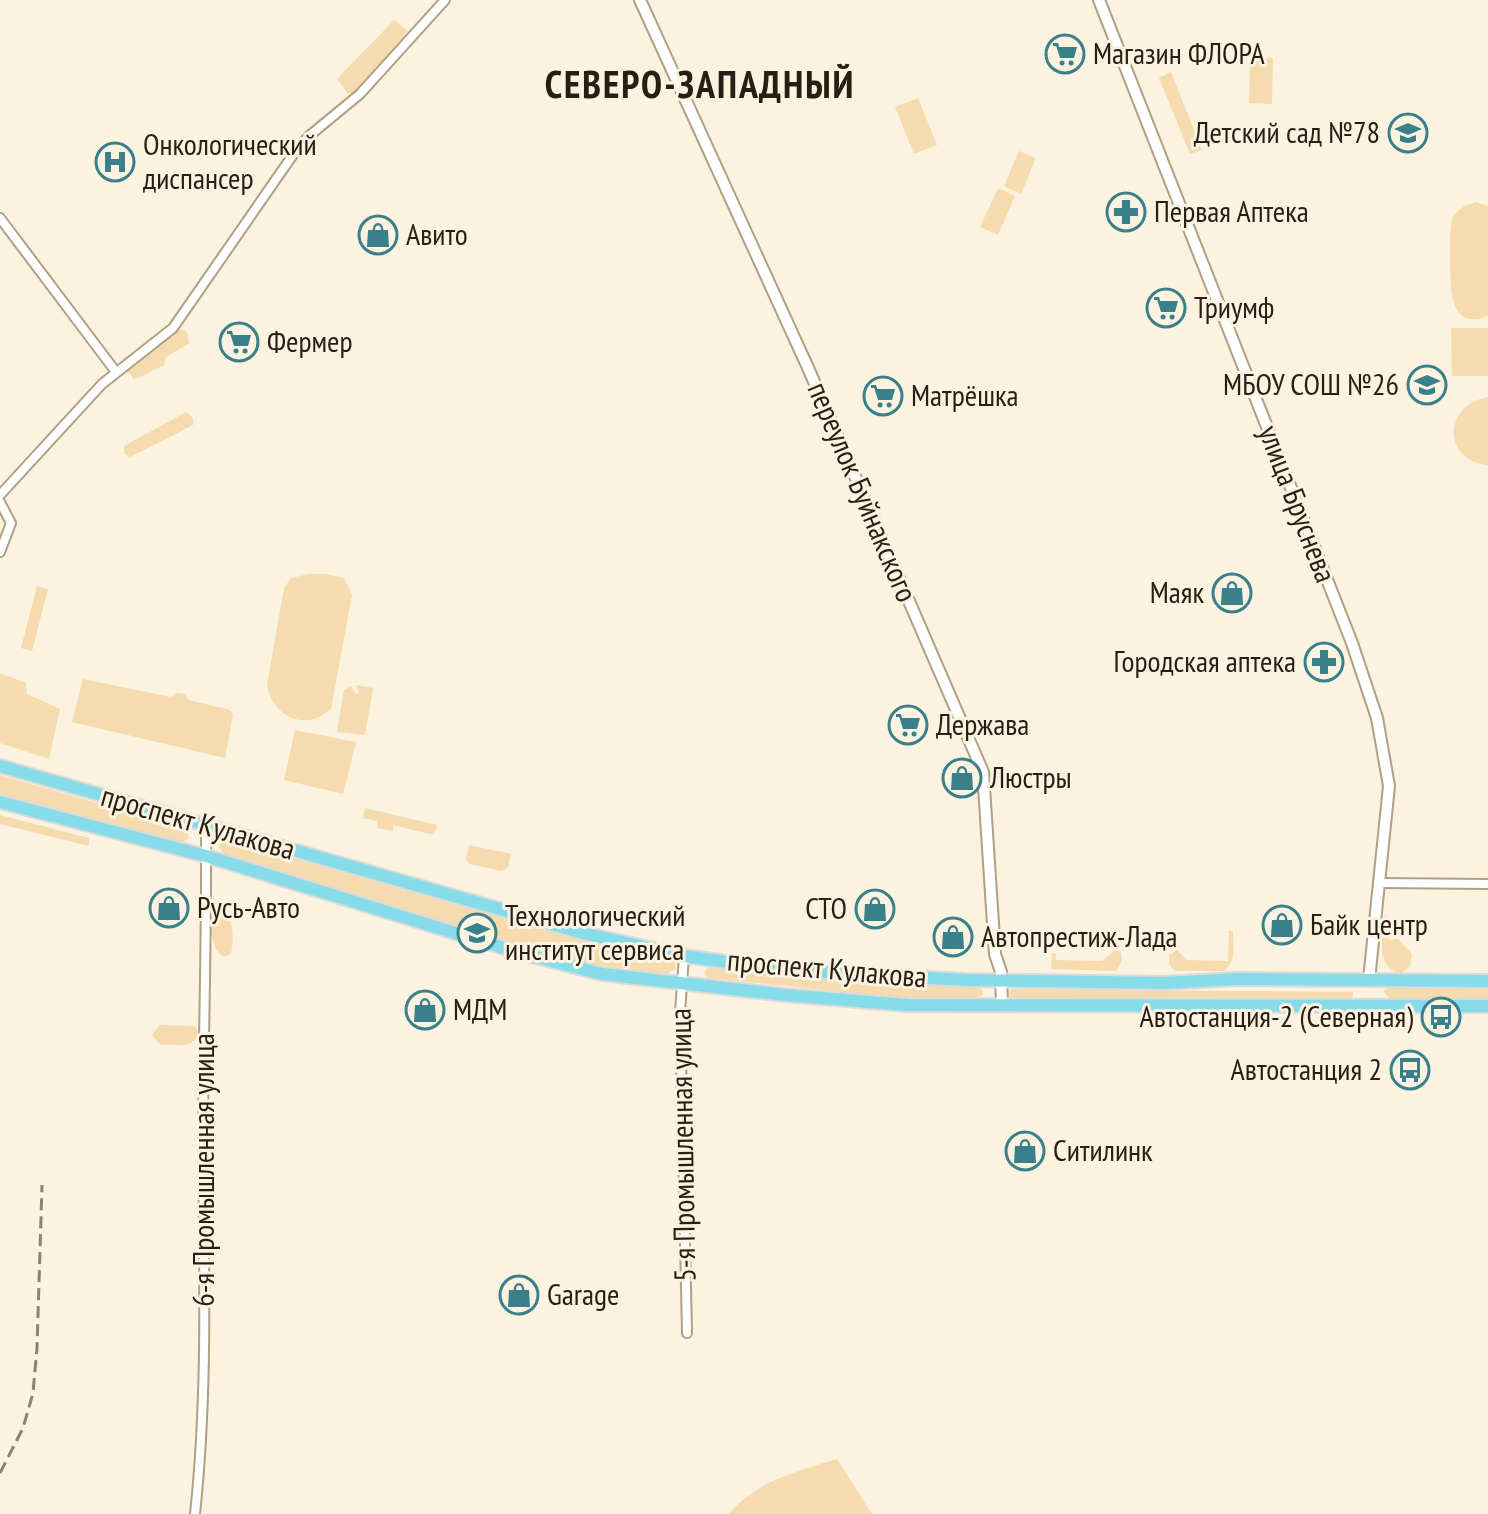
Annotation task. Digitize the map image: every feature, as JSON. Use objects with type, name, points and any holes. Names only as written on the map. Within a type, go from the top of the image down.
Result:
[{"type":"main road","name":"проспект Кулакова","points":[[0,766],[583,933],[684,956],[809,972],[1002,982],[1488,981]]},
{"type":"main road","name":"проспект Кулакова","points":[[0,802],[206,856],[520,953],[602,974],[869,1003],[1488,1006]]},
{"type":"main road","points":[[1368,1005],[1369,980]]},
{"type":"street","points":[[0,495],[67,419],[116,372],[173,328],[297,149],[360,94],[445,0]]},
{"type":"street","name":"переулок Буйнакского","points":[[640,0],[809,370],[983,772],[995,954],[1002,982],[1002,1005]]},
{"type":"street","name":"улица Бруснева","points":[[1099,0],[1352,643],[1376,714],[1389,786],[1369,980]]},
{"type":"street","points":[[0,218],[116,372]]},
{"type":"street","points":[[0,502],[11,523],[0,552]]},
{"type":"street","name":"6-я Промышленная улица","points":[[195,1514],[201,1461],[204,1335],[206,826]]},
{"type":"street","points":[[1380,883],[1488,884]]},
{"type":"street","name":"5-я Промышленная улица","points":[[684,956],[681,983],[687,1333]]},
{"type":"shaded area","points":[[394,20],[408,31],[354,93],[348,94],[337,79]]},
{"type":"shaded area","points":[[1250,58],[1273,58],[1272,104],[1249,103]]},
{"type":"shaded area","points":[[1171,72],[1202,150],[1190,154],[1159,78]]},
{"type":"shaded area","points":[[918,98],[937,145],[914,154],[895,107]]},
{"type":"shaded area","points":[[1019,151],[1036,158],[1021,194],[1004,186]]},
{"type":"shaded area","points":[[998,188],[1015,196],[998,235],[980,227]]},
{"type":"shaded area","points":[[1476,202],[1488,206],[1488,316],[1475,319],[1459,313],[1452,295],[1450,241],[1454,216],[1462,208]]},
{"type":"shaded area","points":[[1451,328],[1488,328],[1488,376],[1452,376]]},
{"type":"shaded area","points":[[180,329],[187,332],[189,343],[166,357],[164,365],[134,380],[129,372],[120,374]]},
{"type":"shaded area","points":[[1488,397],[1488,465],[1473,461],[1462,453],[1454,432],[1463,410],[1473,402]]},
{"type":"shaded area","points":[[186,412],[193,418],[193,425],[130,457],[124,454],[124,446]]},
{"type":"shaded area","points":[[309,574],[344,578],[352,595],[331,709],[316,718],[305,720],[289,717],[277,707],[267,685],[284,588],[291,578]]},
{"type":"shaded area","points":[[37,586],[48,589],[32,651],[21,648]]},
{"type":"shaded area","points":[[0,673],[26,683],[27,694],[60,709],[49,759],[0,743]]},
{"type":"shaded area","points":[[83,679],[171,697],[176,693],[185,694],[189,700],[230,710],[233,714],[225,758],[72,722]]},
{"type":"shaded area","points":[[356,685],[373,688],[365,735],[337,732],[344,690],[351,686],[356,694],[359,692]]},
{"type":"shaded area","points":[[295,730],[356,742],[343,794],[284,780]]},
{"type":"shaded area","points":[[0,775],[187,829],[189,838],[181,843],[0,795]]},
{"type":"shaded area","points":[[365,808],[437,825],[434,835],[393,825],[393,831],[377,828],[377,821],[363,818]]},
{"type":"shaded area","points":[[0,815],[89,838],[89,846],[0,824]]},
{"type":"shaded area","points":[[226,839],[551,932],[671,960],[676,969],[666,974],[596,965],[551,955],[226,855],[218,847]]},
{"type":"shaded area","points":[[469,845],[511,854],[508,867],[502,871],[469,864],[466,859]]},
{"type":"shaded area","points":[[219,908],[228,916],[232,928],[231,954],[224,957],[215,948],[212,934],[213,920]]},
{"type":"shaded area","points":[[1385,915],[1389,918],[1389,940],[1398,939],[1412,954],[1410,966],[1401,973],[1392,970],[1384,958]]},
{"type":"shaded area","points":[[1229,931],[1233,931],[1233,954],[1223,971],[1175,971],[1169,964],[1169,955],[1177,950],[1187,960],[1228,961]]},
{"type":"shaded area","points":[[1115,950],[1121,952],[1122,961],[1116,971],[1051,969],[1052,953],[1055,953],[1056,960],[1102,961]]},
{"type":"shaded area","points":[[708,967],[842,980],[977,987],[982,989],[983,995],[977,998],[892,997],[708,978],[704,974]]},
{"type":"shaded area","points":[[1389,986],[1488,987],[1488,999],[1389,998],[1383,991]]},
{"type":"shaded area","points":[[1012,989],[1353,992],[1353,1002],[1012,999],[1008,993]]},
{"type":"shaded area","points":[[160,1025],[194,1026],[199,1032],[197,1038],[188,1044],[159,1044],[152,1035]]},
{"type":"shaded area","points":[[837,1459],[872,1514],[729,1514],[764,1485]]},
{"type":"railway","points":[[0,1473],[23,1428],[33,1393],[42,1185]]},
{"type":"place","name":"Магазин ФЛОРА","points":[[1065,54]]},
{"type":"place","name":"Детский сад №78","points":[[1408,133]]},
{"type":"place","name":"Онкологический диспансер","points":[[115,162]]},
{"type":"place","name":"Первая Аптека","points":[[1126,212]]},
{"type":"place","name":"Авито","points":[[378,235]]},
{"type":"place","name":"Триумф","points":[[1166,308]]},
{"type":"place","name":"Фермер","points":[[239,342]]},
{"type":"place","name":"МБОУ СОШ №26","points":[[1427,385]]},
{"type":"place","name":"Матрёшка","points":[[883,396]]},
{"type":"place","name":"Маяк","points":[[1232,593]]},
{"type":"place","name":"Городская аптека","points":[[1324,662]]},
{"type":"place","name":"Держава","points":[[908,725]]},
{"type":"place","name":"Люстры","points":[[962,778]]},
{"type":"place","name":"Русь-Авто","points":[[169,908]]},
{"type":"place","name":"СТО","points":[[875,909]]},
{"type":"place","name":"Байк центр","points":[[1282,925]]},
{"type":"place","name":"Технологический институт сервиса","points":[[477,933]]},
{"type":"place","name":"Автопрестиж-Лада","points":[[953,937]]},
{"type":"place","name":"МДМ","points":[[425,1010]]},
{"type":"place","name":"Автостанция-2 (Северная)","points":[[1441,1017]]},
{"type":"place","name":"Автостанция 2","points":[[1410,1070]]},
{"type":"place","name":"Ситилинк","points":[[1025,1151]]},
{"type":"place","name":"Garage","points":[[519,1295]]},
{"type":"district","name":"СЕВЕРО-ЗАПАДНЫЙ","points":[[700,85]]}]
